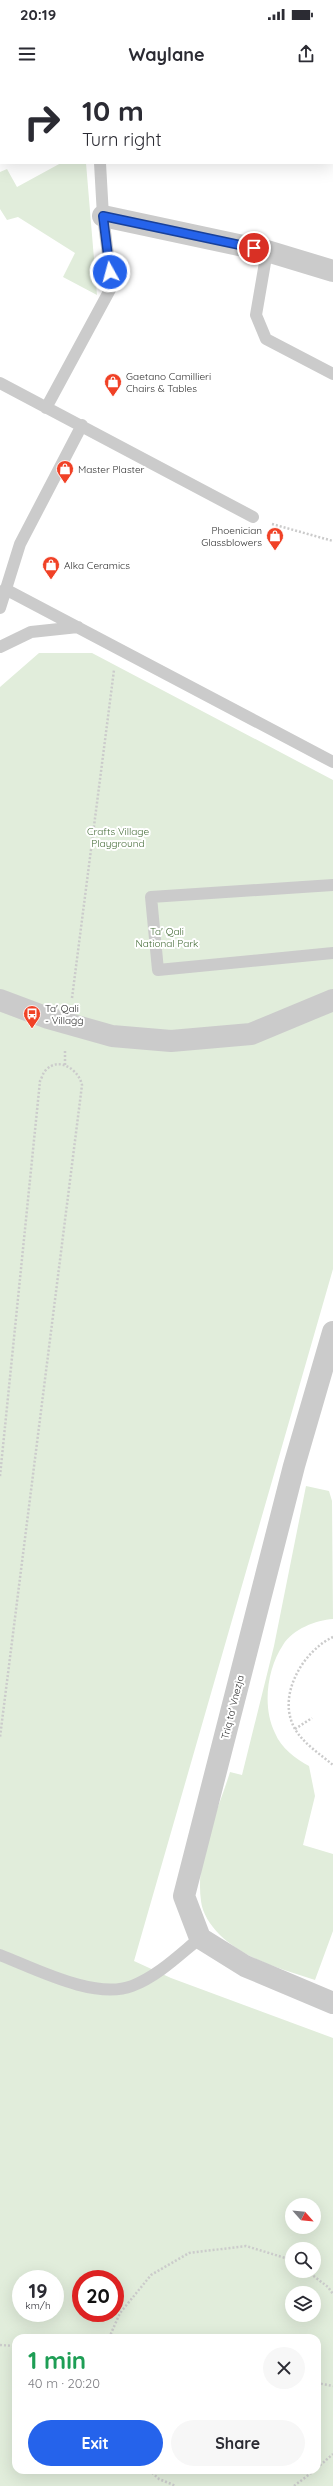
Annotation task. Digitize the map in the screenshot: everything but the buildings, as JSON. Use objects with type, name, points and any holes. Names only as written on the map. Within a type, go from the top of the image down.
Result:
[{"type":"street","points":[[103,216],[267,251],[333,271]]},
{"type":"street","points":[[0,1000],[48,1018],[112,1036],[171,1041],[251,1034],[333,1000]]},
{"type":"street","name":"Triq ta' Vnezja","points":[[200,1938],[184,1896],[294,1466],[333,1332]]},
{"type":"street","points":[[200,1938],[244,1966],[333,2003]]},
{"type":"lane","points":[[46,408],[112,286],[103,216],[100,164]]},
{"type":"lane","points":[[267,251],[256,315],[266,339],[333,374]]},
{"type":"lane","points":[[0,383],[46,408],[82,425],[252,517]]},
{"type":"lane","points":[[0,608],[20,544],[82,425]]},
{"type":"lane","points":[[6,589],[333,762]]},
{"type":"lane","points":[[0,647],[31,632],[78,627]]},
{"type":"lane","points":[[333,886],[151,898],[158,970],[333,953]]},
{"type":"lane","points":[[0,1955],[68,1981],[103,1991],[131,1986],[160,1971],[200,1938]]},
{"type":"path","points":[[252,517],[333,540]]},
{"type":"path","points":[[80,943],[117,648]]},
{"type":"path","points":[[0,1476],[40,1081],[46,1070],[56,1065],[65,1066],[73,1069],[80,1076],[82,1085],[0,1737]]},
{"type":"path","points":[[333,1636],[320,1643],[307,1656],[296,1673],[290,1693],[290,1710],[295,1729],[333,1765]]},
{"type":"path","points":[[295,1729],[312,1718]]},
{"type":"path","points":[[111,2334],[120,2313],[151,2275],[189,2252],[246,2246],[285,2258]]},
{"type":"path","points":[[316,2278],[328,2287],[333,2294]]},
{"type":"path","points":[[0,2345],[12,2346]]},
{"type":"path","points":[[321,2384],[333,2386]]},
{"type":"path","points":[[321,2465],[333,2454]]},
{"type":"path","points":[[153,2474],[159,2479],[176,2486]]},
{"type":"path","points":[[294,2486],[310,2474]]},
{"type":"green space","points":[[59,164],[86,164],[97,295],[63,277],[75,253],[18,217],[7,220],[0,209],[0,172],[7,169],[17,187]]},
{"type":"green space","name":"Ta' Qali National Park","points":[[39,653],[92,653],[333,780],[333,1269],[134,1961],[171,1978],[333,2038],[333,2486],[0,2486],[0,687]]},
{"type":"green space","points":[[306,1486],[329,1491],[332,1501],[333,1619],[319,1621],[305,1626],[287,1639],[273,1665],[268,1688],[268,1700],[271,1723],[281,1744],[299,1760],[309,1766],[315,1796],[303,1845],[333,1854],[333,1931],[315,1980],[260,1961],[244,1953],[227,1941],[207,1919],[201,1901],[200,1885],[204,1852],[230,1772],[242,1775],[274,1646]]},
{"type":"place","name":"Gaetano Camillieri Chairs & Tables","points":[[113,397]]},
{"type":"place","name":"Master Plaster","points":[[65,484]]},
{"type":"place","name":"Phoenician Glassblowers","points":[[275,551]]},
{"type":"place","name":"Alka Ceramics","points":[[51,580]]},
{"type":"place","name":"Ta' Qali - Villaġġ","points":[[32,1029]]},
{"type":"route","points":[[110,272],[103,216],[254,248]]},
{"type":"park label","name":"Crafts Village Playground","points":[[118,836]]}]
